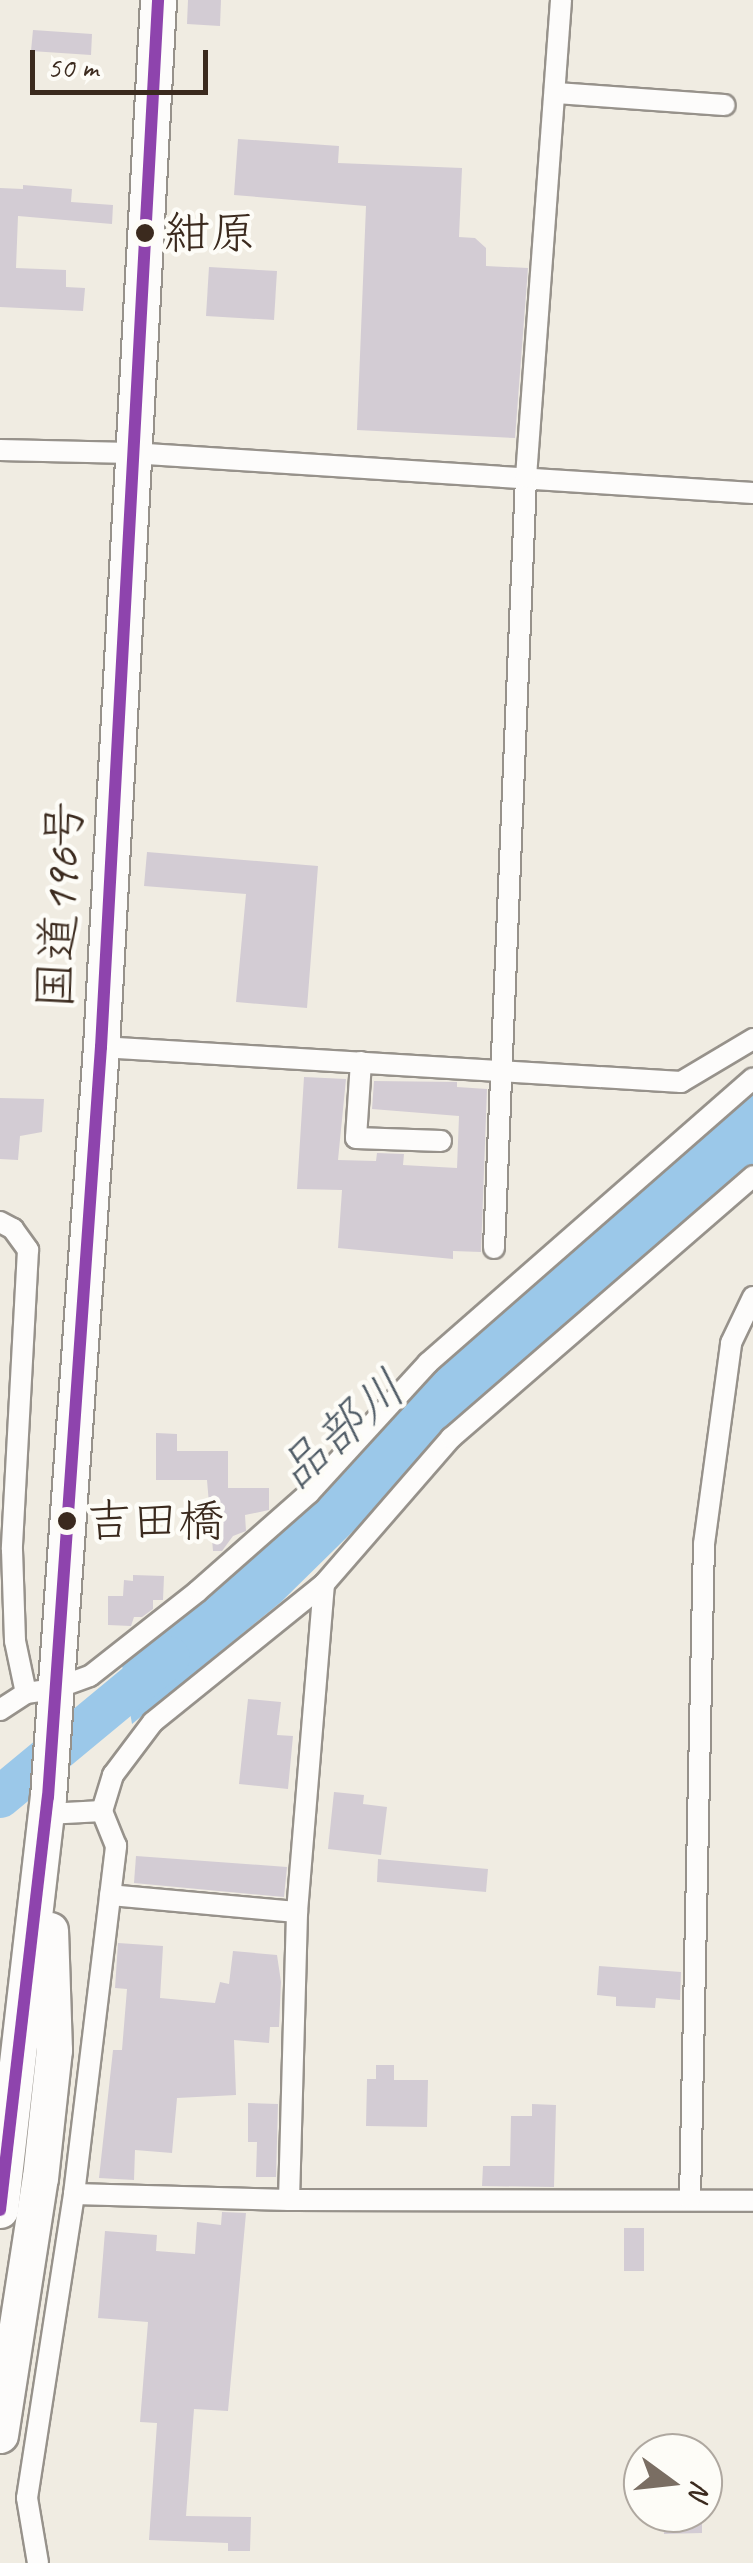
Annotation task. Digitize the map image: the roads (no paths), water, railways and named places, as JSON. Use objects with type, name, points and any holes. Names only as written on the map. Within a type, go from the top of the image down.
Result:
[{"type":"highway","name":"国道196号","points":[[0,2210],[47,1806],[52,1734],[40,1691],[101,1048],[158,0]]},
{"type":"highway","name":"国道196号","points":[[0,2435],[40,2178],[54,2050],[47,1806]]},
{"type":"street","points":[[494,1248],[526,478],[560,0]]},
{"type":"street","points":[[556,93],[725,104]]},
{"type":"street","points":[[0,450],[131,453],[753,493]]},
{"type":"street","points":[[101,1048],[681,1082],[753,1038]]},
{"type":"street","points":[[361,1062],[356,1138],[442,1141]]},
{"type":"street","points":[[0,1710],[40,1691],[90,1676],[212,1579],[309,1493],[428,1363],[753,1078]]},
{"type":"street","points":[[38,2563],[27,2498],[74,2194],[116,1846],[102,1810],[112,1775],[154,1722],[324,1584],[451,1438],[753,1176]]},
{"type":"street","points":[[0,1222],[13,1229],[28,1250],[12,1550],[14,1641],[40,1691]]},
{"type":"street","points":[[690,2199],[704,1544],[731,1343],[753,1296]]},
{"type":"street","points":[[289,2200],[298,1912],[324,1584]]},
{"type":"street","points":[[47,1806],[102,1810]]},
{"type":"street","points":[[110,1895],[298,1912]]},
{"type":"street","points":[[74,2194],[289,2200],[753,2201]]},
{"type":"water","points":[[753,1088],[753,1168],[391,1494],[281,1602],[132,1724],[122,1665],[248,1561],[330,1482],[444,1360]]},
{"type":"waterway","name":"品部川","points":[[0,1797],[169,1657]]},
{"type":"place","name":"紺原","points":[[145,233]]},
{"type":"place","name":"吉田橋","points":[[67,1521]]}]
